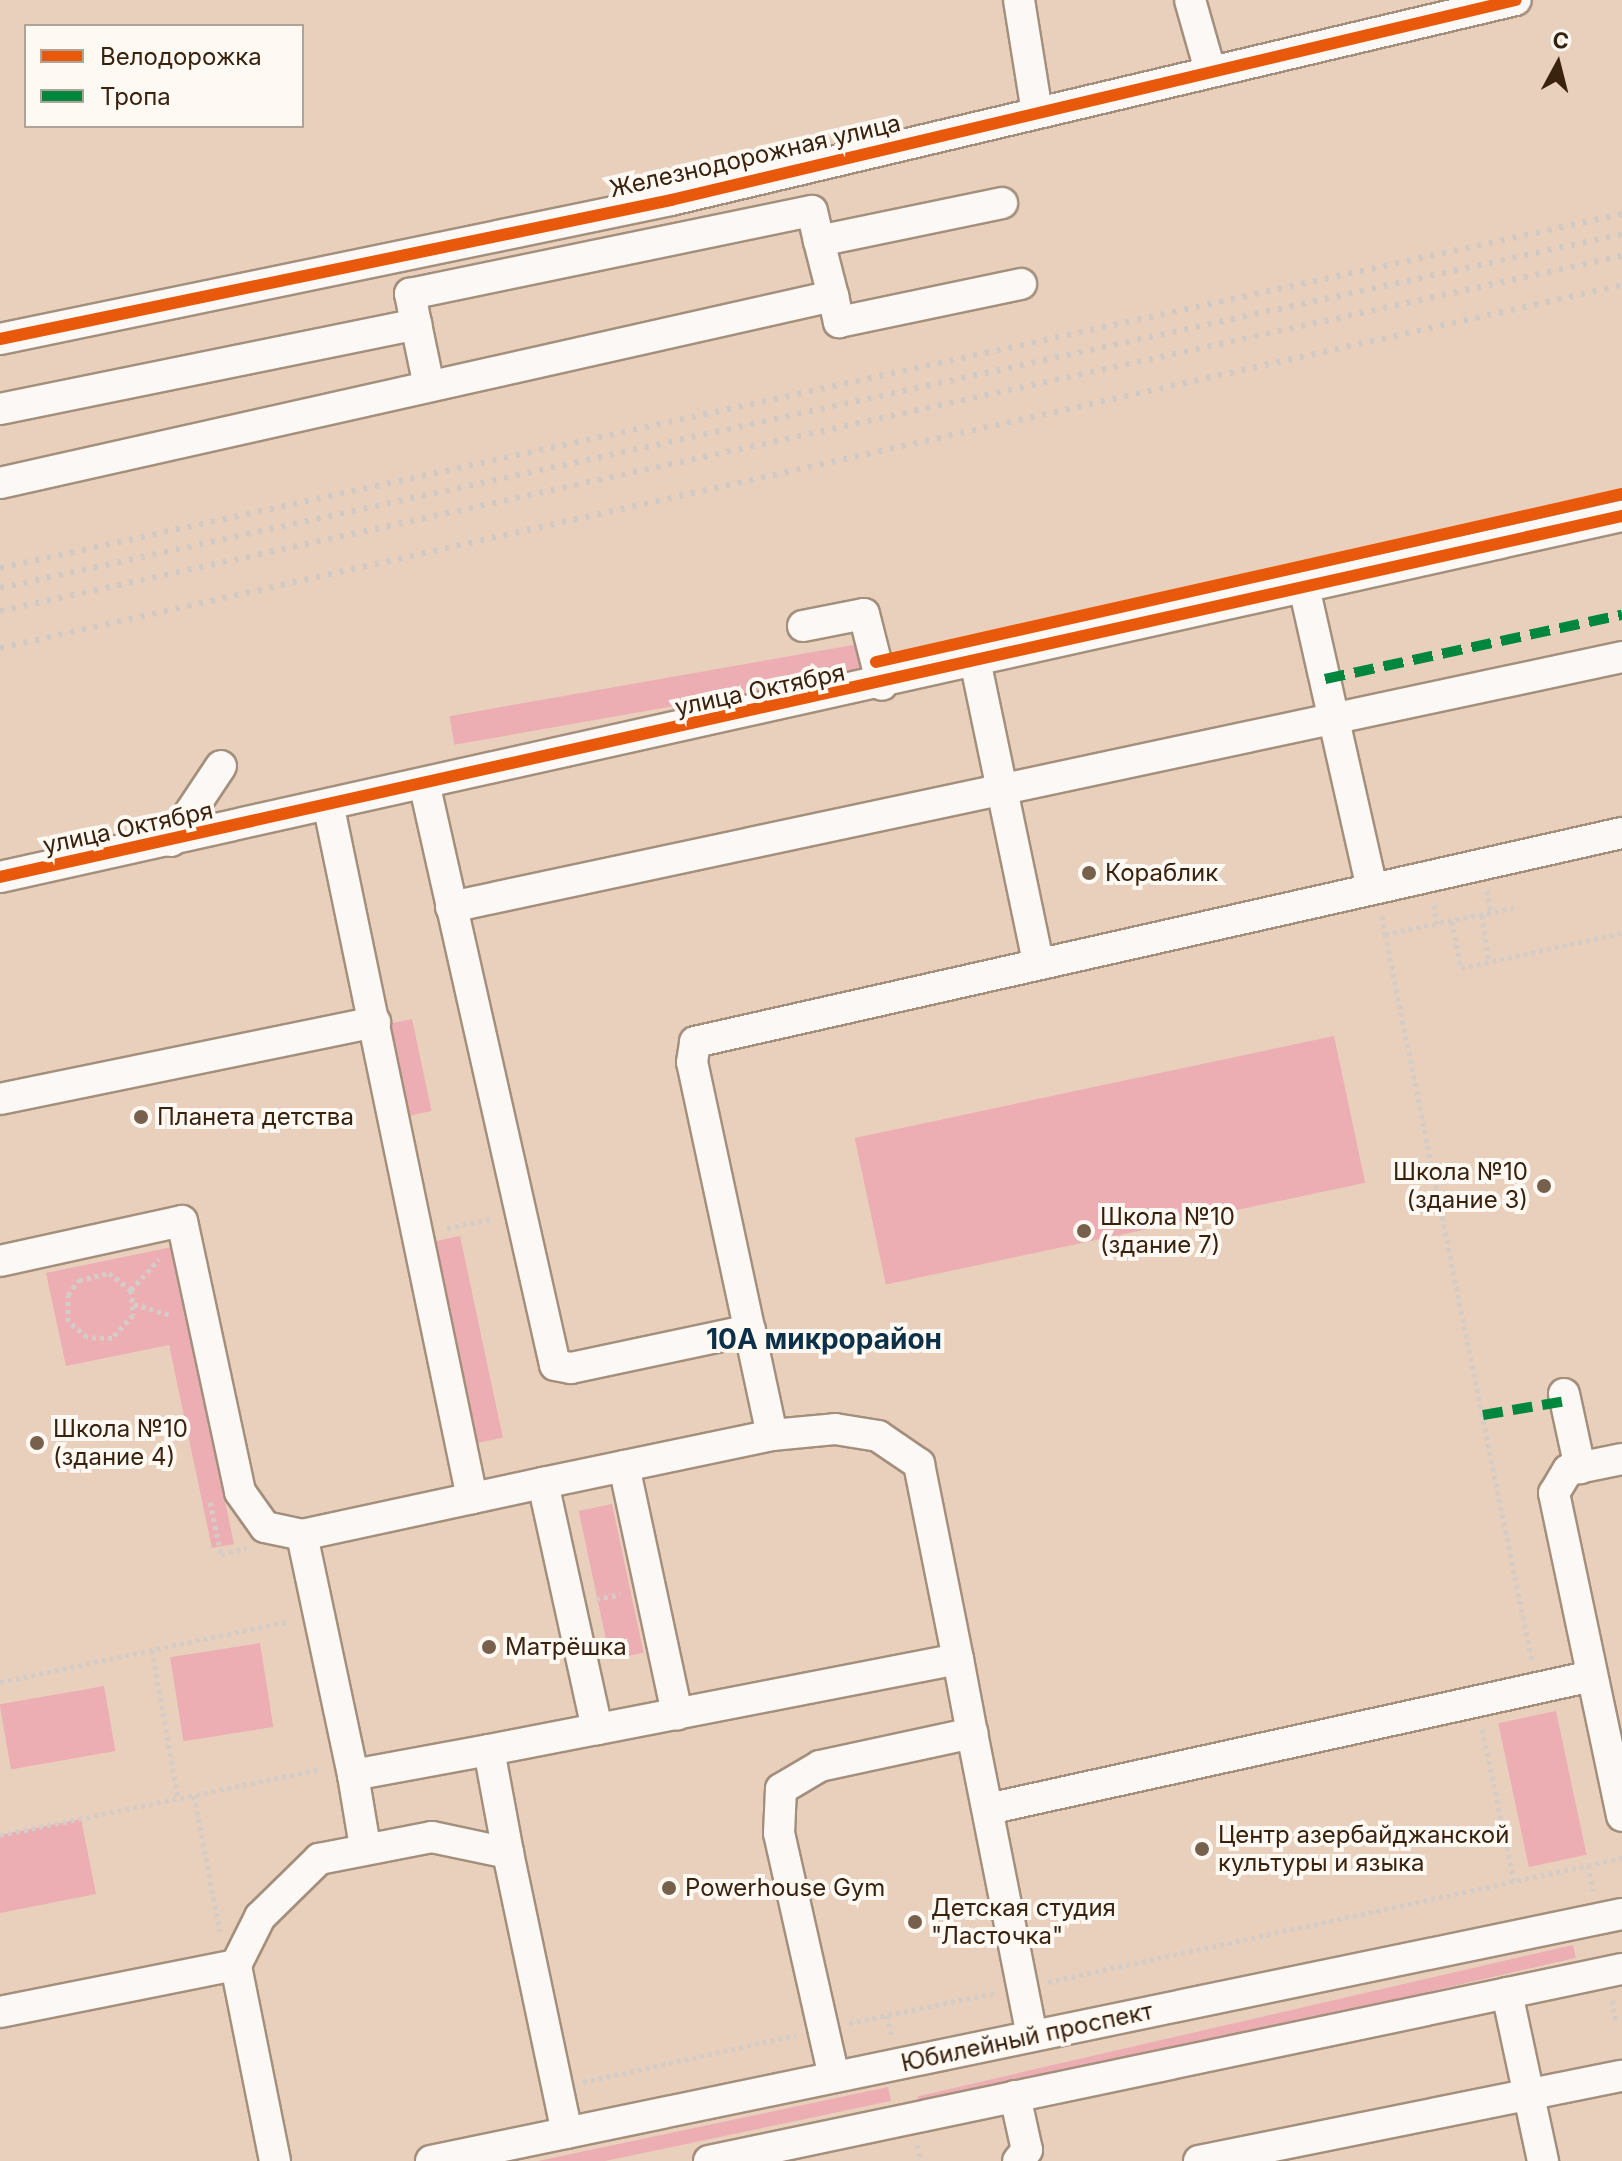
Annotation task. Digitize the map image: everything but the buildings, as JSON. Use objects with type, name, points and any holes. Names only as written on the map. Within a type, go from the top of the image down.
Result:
[{"type":"street","points":[[1019,0],[1037,112]]},
{"type":"street","points":[[1190,0],[1210,70]]},
{"type":"street","name":"Железнодорожная улица","points":[[0,339],[671,200],[1210,70],[1450,7],[1516,0]]},
{"type":"street","points":[[819,241],[1002,203]]},
{"type":"street","points":[[429,386],[410,294],[812,211],[839,322],[1021,284]]},
{"type":"street","points":[[0,483],[833,296]]},
{"type":"street","points":[[0,409],[416,324]]},
{"type":"street","name":"улица Октября","points":[[0,877],[329,808],[976,665],[1622,516]]},
{"type":"street","points":[[1304,587],[1374,888]]},
{"type":"street","points":[[803,626],[864,614],[882,685]]},
{"type":"street","points":[[451,907],[1622,657]]},
{"type":"street","points":[[976,665],[1038,962]]},
{"type":"street","points":[[171,841],[221,766]]},
{"type":"street","points":[[425,787],[518,1213],[555,1365],[571,1368],[750,1330]]},
{"type":"street","points":[[329,808],[472,1498]]},
{"type":"street","points":[[772,1435],[692,1062],[695,1042],[1038,962],[1622,833]]},
{"type":"street","points":[[0,1099],[375,1022]]},
{"type":"street","points":[[0,1260],[182,1221],[240,1492],[265,1527],[302,1535],[772,1435],[835,1429],[882,1430],[919,1464],[1032,2036]]},
{"type":"street","points":[[1564,1394],[1580,1468]]},
{"type":"street","points":[[1611,1452],[1557,1480],[1554,1493],[1622,1816]]},
{"type":"street","points":[[624,1466],[677,1714]]},
{"type":"street","points":[[543,1483],[597,1729]]},
{"type":"street","points":[[302,1535],[365,1847]]},
{"type":"street","points":[[351,1769],[489,1750],[958,1659]]},
{"type":"street","points":[[988,1809],[1592,1676]]},
{"type":"street","points":[[834,2077],[779,1833],[781,1789],[820,1766],[972,1733]]},
{"type":"street","points":[[489,1750],[567,2133]]},
{"type":"street","points":[[275,2161],[231,1966],[260,1917],[319,1859],[365,1847],[432,1837],[508,1853]]},
{"type":"street","name":"Юбилейный проспект","points":[[431,2161],[1622,1914]]},
{"type":"street","points":[[0,2012],[231,1966]]},
{"type":"street","points":[[709,2161],[1622,1969]]},
{"type":"street","points":[[1507,1993],[1543,2161]]},
{"type":"street","points":[[1199,2161],[1622,2076]]},
{"type":"street","points":[[1015,2096],[1027,2150],[1018,2161]]},
{"type":"path","points":[[1374,888],[1538,1689]]},
{"type":"path","points":[[1385,934],[1513,908]]},
{"type":"path","points":[[1482,915],[1489,962]]},
{"type":"path","points":[[1452,921],[1461,968],[1622,933]]},
{"type":"path","points":[[418,1234],[518,1213]]},
{"type":"path","points":[[131,1290],[159,1259]]},
{"type":"path","points":[[109,1273],[131,1290],[134,1304],[129,1325],[99,1340],[77,1331],[66,1314],[68,1295],[85,1276],[109,1273]]},
{"type":"path","points":[[134,1304],[170,1315]]},
{"type":"path","points":[[569,1603],[650,1589]]},
{"type":"path","points":[[0,1682],[318,1615]]},
{"type":"path","points":[[152,1650],[178,1799]]},
{"type":"path","points":[[1476,1702],[1514,1881]]},
{"type":"path","points":[[0,1835],[194,1795],[351,1769]]},
{"type":"path","points":[[194,1795],[231,1966]]},
{"type":"path","points":[[559,2087],[1622,1858]]},
{"type":"shaded area","points":[[870,642],[875,671],[455,745],[449,716]]},
{"type":"shaded area","points":[[412,1019],[432,1111],[404,1117],[385,1025]]},
{"type":"shaded area","points":[[1334,1036],[1365,1183],[886,1285],[855,1138]]},
{"type":"shaded area","points":[[460,1236],[503,1437],[473,1444],[430,1242]]},
{"type":"shaded area","points":[[172,1247],[234,1544],[212,1548],[169,1345],[66,1366],[46,1273]]},
{"type":"shaded area","points":[[612,1504],[644,1653],[610,1660],[579,1511]]},
{"type":"shaded area","points":[[260,1643],[273,1727],[183,1741],[170,1657]]},
{"type":"shaded area","points":[[104,1686],[115,1751],[11,1769],[0,1704]]},
{"type":"shaded area","points":[[1556,1711],[1587,1855],[1529,1867],[1498,1723]]},
{"type":"shaded area","points":[[81,1819],[96,1894],[0,1913],[0,1835]]},
{"type":"shaded area","points":[[1573,1945],[1576,1958],[920,2109],[917,2096]]},
{"type":"shaded area","points":[[888,2087],[891,2101],[605,2161],[538,2161]]},
{"type":"railway","points":[[0,568],[1622,214]]},
{"type":"railway","points":[[0,588],[1622,234]]},
{"type":"railway","points":[[0,611],[1622,256]]},
{"type":"railway","points":[[0,648],[1622,285]]},
{"type":"marked path","points":[[1325,679],[1622,615]]},
{"type":"marked path","points":[[1483,1415],[1566,1401]]},
{"type":"cycle path","points":[[0,339],[671,200],[1516,0]]},
{"type":"cycle path","points":[[876,662],[1622,494]]},
{"type":"cycle path","points":[[0,877],[1622,516]]},
{"type":"place","name":"Кораблик","points":[[1089,873]]},
{"type":"place","name":"Планета детства","points":[[141,1117]]},
{"type":"place","name":"Школа №10 (здание 3)","points":[[1544,1186]]},
{"type":"place","name":"Школа №10 (здание 7)","points":[[1084,1231]]},
{"type":"place","name":"Школа №10 (здание 4)","points":[[37,1443]]},
{"type":"place","name":"Матрёшка","points":[[489,1647]]},
{"type":"place","name":"Центр азербайджанской культуры и языка","points":[[1202,1849]]},
{"type":"place","name":"Powerhouse Gym","points":[[669,1888]]},
{"type":"place","name":"Детская студия \"Ласточка\"","points":[[915,1922]]},
{"type":"district","name":"10А микрорайон","points":[[824,1339]]}]
